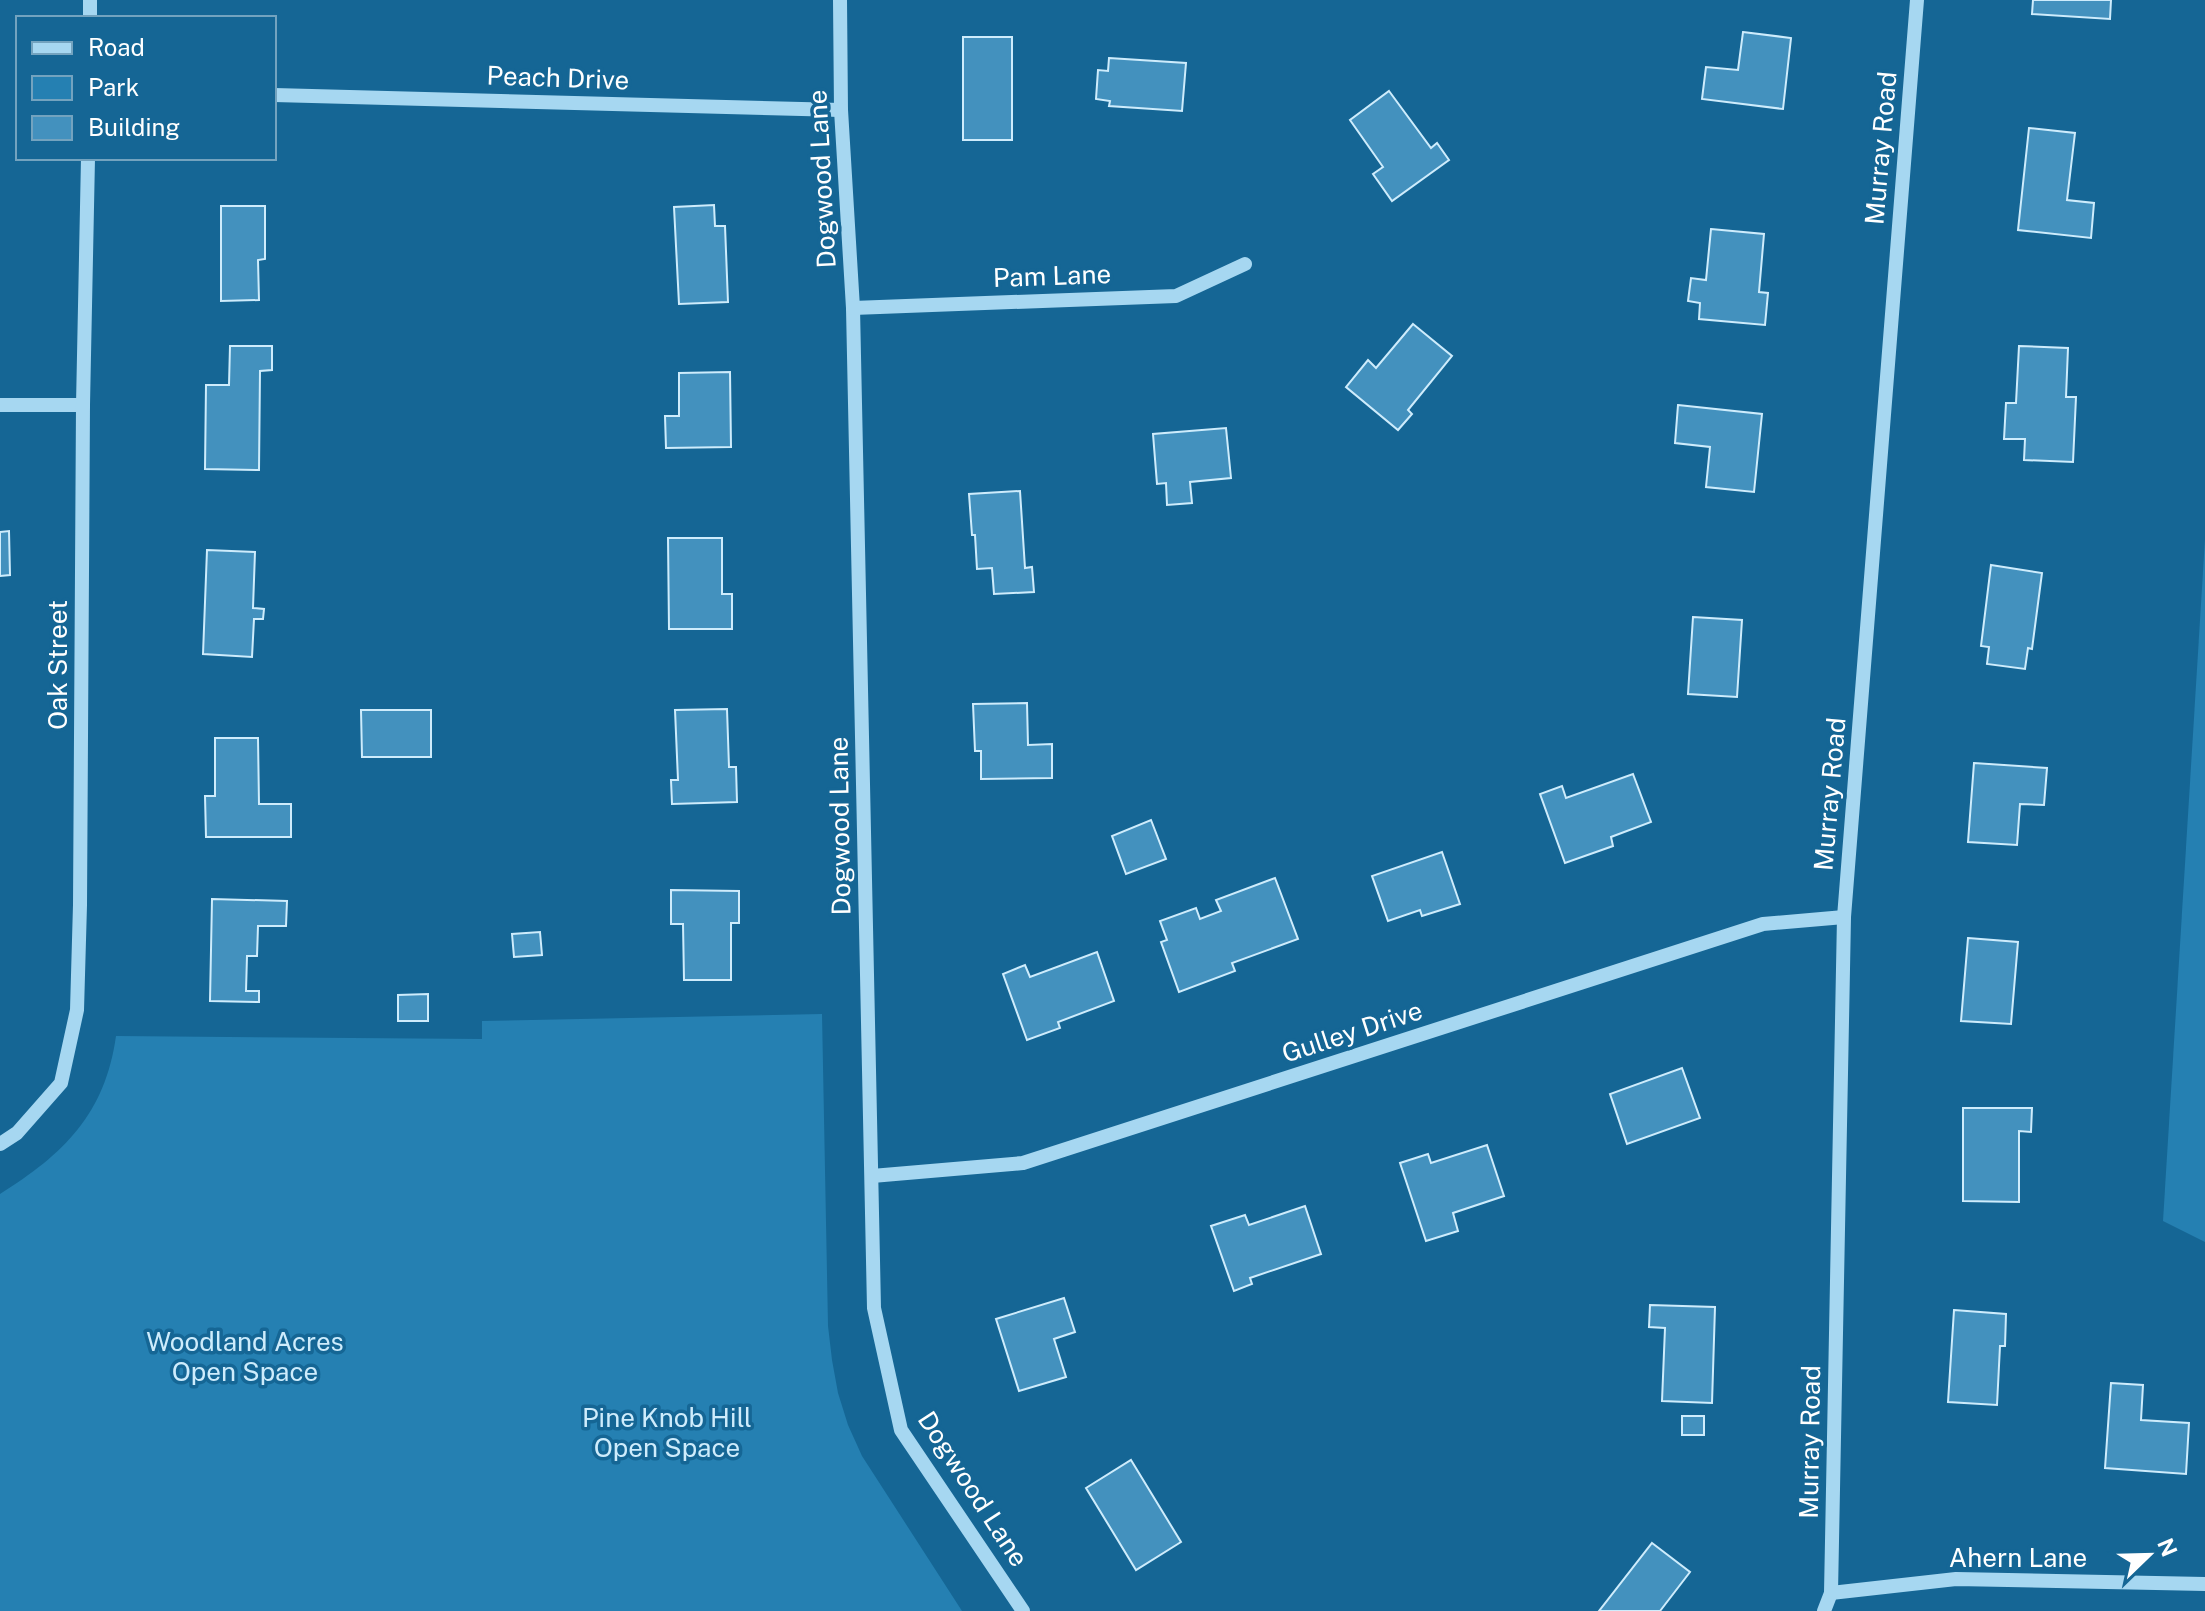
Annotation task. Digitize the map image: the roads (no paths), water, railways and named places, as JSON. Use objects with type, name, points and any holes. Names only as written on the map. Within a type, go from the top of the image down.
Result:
[{"type":"street","name":"Dogwood Lane","points":[[840,0],[841,110],[853,308],[874,1308],[901,1430],[1023,1611]]},
{"type":"street","name":"Murray Road","points":[[1831,1593],[1844,917],[1917,0]]},
{"type":"street","name":"Peach Drive","points":[[276,95],[841,110]]},
{"type":"street","name":"Oak Street","points":[[0,1144],[17,1133],[61,1083],[77,1010],[88,160]]},
{"type":"street","name":"Pam Lane","points":[[853,308],[1176,296],[1245,264]]},
{"type":"street","points":[[0,405],[83,405]]},
{"type":"street","name":"Gulley Drive","points":[[872,1176],[1023,1163],[1763,924],[1844,917]]},
{"type":"street","name":"Ahern Lane","points":[[1831,1593],[1956,1579],[2205,1584]]},
{"type":"street","points":[[1824,1611],[1831,1593]]},
{"type":"park label","name":"Woodland Acres Open Space","points":[[245,1357]]},
{"type":"park label","name":"Pine Knob Hill Open Space","points":[[667,1433]]}]
